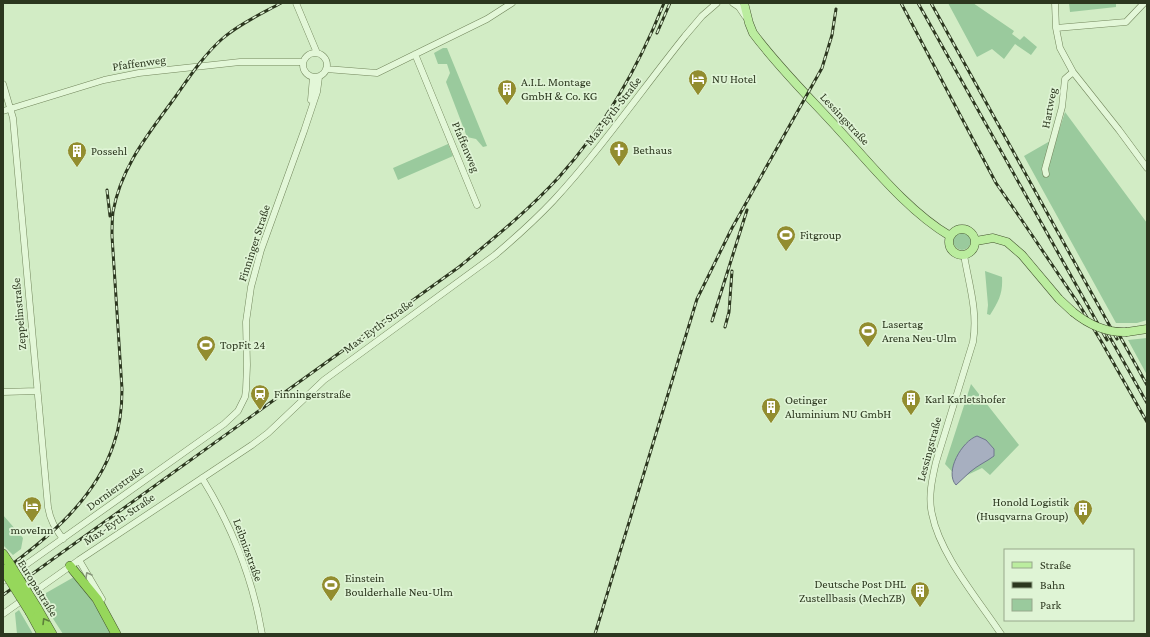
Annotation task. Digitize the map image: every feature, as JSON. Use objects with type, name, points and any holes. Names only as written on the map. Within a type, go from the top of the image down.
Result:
[{"type":"highway","name":"Europastraße","points":[[3,554],[6,566],[33,610],[52,634]]},
{"type":"highway","points":[[70,566],[96,599],[116,634]]},
{"type":"highway","name":"Europastraße","points":[[33,610],[42,634]]},
{"type":"main road","name":"Lessingstraße","points":[[744,3],[753,33],[763,46],[876,169],[927,220],[950,236]]},
{"type":"main road","points":[[965,228],[973,233],[976,241],[974,249],[964,255],[958,255],[951,249],[949,244],[950,236],[954,231],[965,228]]},
{"type":"main road","points":[[976,241],[993,238],[1007,242],[1022,255],[1059,299],[1083,320],[1098,328],[1119,332],[1147,329]]},
{"type":"street","points":[[296,3],[316,53]]},
{"type":"street","points":[[327,67],[377,73],[487,19],[512,3]]},
{"type":"street","points":[[733,3],[742,9],[749,23]]},
{"type":"street","points":[[1056,28],[1126,22],[1144,3]]},
{"type":"street","name":"Max-Eyth-Straße","points":[[3,614],[70,566],[268,433],[324,380],[495,255],[531,224],[576,175],[676,47],[715,4]]},
{"type":"street","points":[[1053,4],[1060,48],[1073,72],[1147,168]]},
{"type":"street","points":[[316,53],[324,57],[327,67],[323,74],[316,77],[305,73],[302,64],[307,55],[316,53]]},
{"type":"street","name":"Pfaffenweg","points":[[415,54],[477,205]]},
{"type":"street","name":"Pfaffenweg","points":[[3,111],[104,80],[139,73],[240,62],[283,63],[294,66],[302,64]]},
{"type":"street","name":"Hartweg","points":[[1046,174],[1045,169],[1062,107],[1065,79],[1073,72]]},
{"type":"street","name":"Finninger Straße","points":[[238,411],[243,402],[246,390],[246,322],[253,280],[261,250],[317,92],[316,77]]},
{"type":"street","name":"Zeppelinstraße","points":[[3,84],[11,108],[14,131],[49,516],[52,524],[63,539]]},
{"type":"street","name":"Lessingstraße","points":[[964,255],[974,303],[975,331],[935,468],[931,492],[931,508],[938,536],[947,554],[1001,634]]},
{"type":"street","points":[[3,392],[37,391]]},
{"type":"street","name":"Dornierstraße","points":[[3,581],[224,424],[238,411]]},
{"type":"street","name":"Leibnizstraße","points":[[202,478],[233,536],[259,617],[262,634]]},
{"type":"street","points":[[79,560],[121,634]]},
{"type":"green space","points":[[948,3],[973,3],[1014,31],[1012,34],[1020,40],[1024,36],[1037,47],[1031,55],[1015,44],[1004,59],[992,49],[977,57]]},
{"type":"green space","points":[[1069,3],[1116,3],[1116,7],[1070,12]]},
{"type":"green space","points":[[443,48],[447,48],[487,146],[483,147],[476,139],[467,137],[446,82],[450,73],[447,64],[438,64],[434,53]]},
{"type":"green space","points":[[1065,112],[1147,223],[1147,320],[1137,323],[1116,323],[1024,156],[1057,137]]},
{"type":"green space","points":[[448,144],[453,156],[398,180],[393,168]]},
{"type":"green space","points":[[962,232],[968,235],[971,241],[968,247],[962,250],[956,247],[953,241],[956,235]]},
{"type":"green space","points":[[985,271],[1002,277],[1000,297],[990,315],[987,314],[988,305]]},
{"type":"green space","points":[[1147,338],[1147,375],[1128,340]]},
{"type":"green space","points":[[971,384],[1019,445],[990,475],[982,468],[959,479],[945,464]]},
{"type":"green space","points":[[3,515],[23,538],[21,549],[13,555],[3,545]]},
{"type":"green space","points":[[74,577],[90,597],[113,634],[63,634],[39,597]]},
{"type":"green space","points":[[19,610],[33,634],[17,634],[15,613]]},
{"type":"water","points":[[977,436],[986,440],[994,449],[994,456],[973,470],[956,485],[952,473],[956,458],[966,444]]},
{"type":"railway","points":[[3,571],[37,545],[69,516],[95,482],[106,463],[116,437],[122,403],[122,389],[112,221],[117,195],[130,165],[156,123],[209,52],[222,39],[236,29],[281,3]]},
{"type":"railway","points":[[3,595],[459,267],[523,213],[559,177],[591,138],[632,73],[664,3]]},
{"type":"railway","points":[[657,33],[670,3]]},
{"type":"railway","points":[[901,3],[996,183],[1080,306],[1147,422]]},
{"type":"railway","points":[[918,3],[1107,340]]},
{"type":"railway","points":[[931,3],[1117,339]]},
{"type":"railway","points":[[595,634],[697,299],[732,228],[822,68],[832,35],[836,9]]},
{"type":"railway","points":[[107,190],[110,216]]},
{"type":"railway","points":[[712,321],[747,210]]},
{"type":"railway","points":[[725,327],[729,312],[732,271]]},
{"type":"railway","points":[[1117,331],[1147,385]]},
{"type":"railway","points":[[1108,334],[1147,403]]},
{"type":"place","name":"NU Hotel","points":[[698,96]]},
{"type":"place","name":"A.I.L. Montage GmbH & Co. KG","points":[[507,106]]},
{"type":"place","name":"Bethaus","points":[[619,167]]},
{"type":"place","name":"Possehl","points":[[77,168]]},
{"type":"place","name":"Fitgroup","points":[[786,252]]},
{"type":"place","name":"Lasertag Arena Neu-Ulm","points":[[868,348]]},
{"type":"place","name":"TopFit 24","points":[[206,362]]},
{"type":"place","name":"Finningerstraße","points":[[260,411]]},
{"type":"place","name":"Karl Karletshofer","points":[[911,416]]},
{"type":"place","name":"Oetinger Aluminium NU GmbH","points":[[771,424]]},
{"type":"place","name":"moveInn","points":[[32,523]]},
{"type":"place","name":"Honold Logistik (Husqvarna Group)","points":[[1083,526]]},
{"type":"place","name":"Einstein Boulderhalle Neu-Ulm","points":[[331,602]]},
{"type":"place","name":"Deutsche Post DHL Zustellbasis (MechZB)","points":[[920,608]]}]
